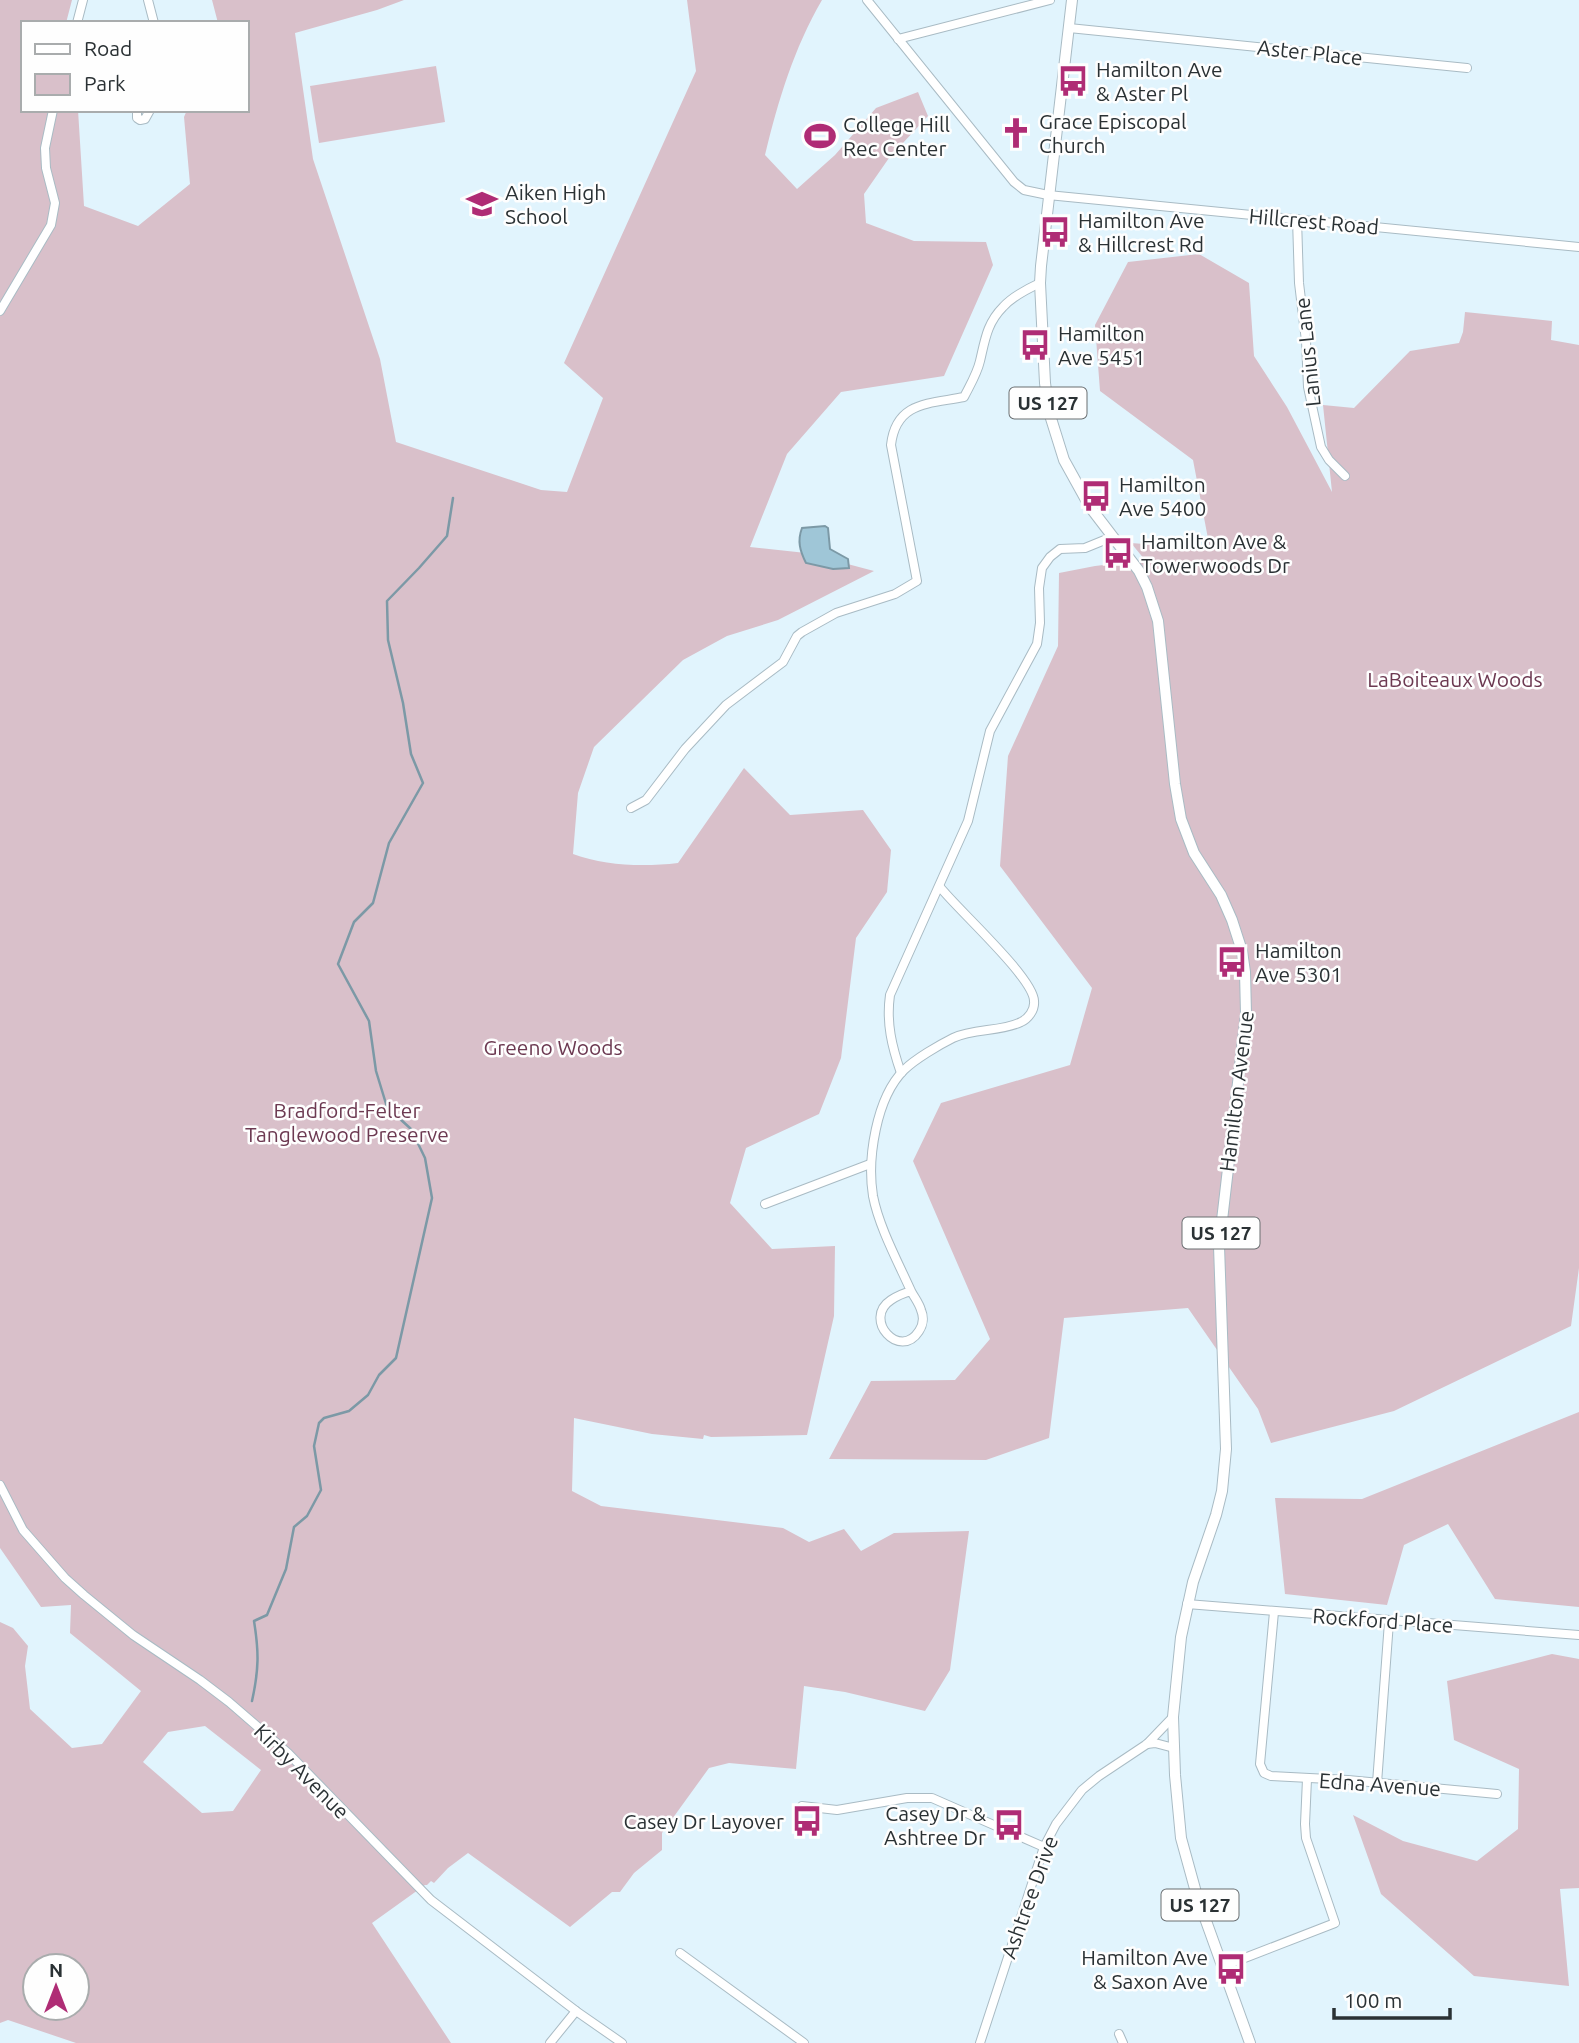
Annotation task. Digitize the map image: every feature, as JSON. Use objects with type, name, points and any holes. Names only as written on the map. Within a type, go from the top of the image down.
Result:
[{"type":"main road","name":"Hamilton Avenue","points":[[1072,0],[1040,283],[1049,412],[1072,478],[1090,507],[1139,571],[1154,604],[1181,819],[1194,853],[1221,895],[1236,930],[1244,961],[1247,993],[1219,1246],[1225,1466],[1216,1515],[1187,1604],[1173,1717],[1181,1838],[1197,1896],[1250,2043]]},
{"type":"street","points":[[78,21],[83,0]]},
{"type":"street","points":[[148,0],[153,21]]},
{"type":"street","name":"Hillcrest Road","points":[[867,0],[1014,183],[1024,190],[1048,195],[1579,247]]},
{"type":"street","points":[[898,39],[1050,0]]},
{"type":"street","name":"Aster Place","points":[[1069,28],[1467,68]]},
{"type":"street","points":[[0,311],[51,225],[55,203],[46,168],[45,148],[53,112]]},
{"type":"street","points":[[137,112],[136,118],[140,120],[149,112]]},
{"type":"street","name":"Lanius Lane","points":[[1297,219],[1299,283],[1308,387],[1321,447],[1329,460],[1345,476]]},
{"type":"street","points":[[631,808],[646,800],[685,749],[726,705],[783,662],[802,632],[836,612],[895,594],[917,581],[891,445],[893,430],[906,412],[914,407],[964,397],[976,374],[986,331],[994,318],[1004,305],[1040,283]]},
{"type":"street","points":[[901,1073],[890,1035],[890,996],[968,821],[990,731],[1037,644],[1042,568],[1050,557],[1060,550],[1085,548],[1112,537]]},
{"type":"street","points":[[911,1291],[890,1300],[880,1315],[886,1334],[904,1342],[914,1338],[923,1320],[922,1311],[911,1291],[874,1199],[870,1164],[885,1100],[906,1068],[954,1037],[1021,1022],[1034,1006],[1032,992],[1014,966],[940,887]]},
{"type":"street","points":[[765,1204],[870,1164]]},
{"type":"street","name":"Kirby Avenue","points":[[0,1485],[23,1530],[84,1595],[133,1635],[201,1681],[288,1753],[431,1900],[622,2043]]},
{"type":"street","name":"Rockford Place","points":[[1187,1604],[1579,1635]]},
{"type":"street","name":"Edna Avenue","points":[[1274,1612],[1260,1763],[1264,1773],[1271,1776],[1497,1794]]},
{"type":"street","points":[[1377,1783],[1389,1622]]},
{"type":"street","name":"Ashtree Drive","points":[[980,2043],[1044,1847],[1056,1824],[1082,1790],[1147,1744],[1173,1717]]},
{"type":"street","points":[[1147,1744],[1155,1743],[1174,1748]]},
{"type":"street","points":[[1224,1966],[1335,1923],[1306,1838],[1307,1779]]},
{"type":"street","points":[[803,1806],[837,1810],[907,1798],[932,1798],[1044,1847]]},
{"type":"street","points":[[680,1954],[804,2043]]},
{"type":"street","points":[[550,2043],[576,2011]]},
{"type":"street","points":[[1118,2034],[1123,2043]]},
{"type":"green space","name":"Bradford-Felter Tanglewood Preserve","points":[[0,0],[72,0],[67,21],[21,21],[21,112],[78,112],[84,206],[138,226],[190,184],[184,117],[186,112],[248,112],[248,21],[217,21],[212,0],[404,0],[295,33],[313,159],[380,359],[396,442],[541,490],[567,492],[603,398],[564,363],[696,71],[687,0],[822,0],[788,75],[765,155],[797,189],[835,155],[876,108],[918,92],[928,116],[889,158],[864,194],[866,223],[914,241],[986,242],[993,265],[944,376],[841,392],[787,454],[750,547],[806,553],[874,571],[778,620],[727,636],[683,660],[594,747],[578,793],[573,854],[598,861],[625,864],[678,863],[744,768],[790,815],[863,810],[891,850],[887,892],[856,938],[841,1058],[819,1114],[746,1148],[730,1203],[772,1249],[835,1246],[834,1316],[807,1435],[704,1435],[703,1439],[652,1434],[574,1418],[572,1491],[601,1506],[783,1528],[809,1542],[844,1529],[861,1551],[894,1533],[969,1531],[950,1670],[925,1711],[845,1692],[804,1686],[796,1769],[729,1763],[709,1768],[662,1833],[662,1850],[634,1873],[620,1892],[612,1892],[570,1927],[468,1853],[434,1883],[431,1881],[372,1923],[451,2043],[76,2043],[8,2020],[0,2023],[0,1622],[13,1628],[28,1646],[25,1666],[30,1709],[72,1748],[102,1744],[141,1691],[70,1633],[71,1605],[41,1607],[0,1548]],"holes":[[[205,1726],[261,1770],[233,1811],[202,1813],[143,1762],[168,1732]]]},
{"type":"green space","points":[[436,66],[445,122],[319,143],[310,86]]},
{"type":"green space","name":"LaBoiteaux Woods","points":[[1199,254],[1249,283],[1254,356],[1287,407],[1332,492],[1323,405],[1354,408],[1410,351],[1459,343],[1465,312],[1552,321],[1551,340],[1579,345],[1579,1268],[1571,1326],[1394,1411],[1271,1443],[1258,1409],[1188,1308],[1064,1318],[1049,1438],[986,1460],[829,1459],[871,1381],[955,1380],[990,1339],[913,1161],[941,1103],[1070,1065],[1092,988],[1000,866],[1008,756],[1058,646],[1059,573],[1145,560],[1131,543],[1210,549],[1193,460],[1100,391],[1095,325],[1128,262]]},
{"type":"green space","points":[[1579,1412],[1579,1607],[1495,1599],[1448,1524],[1404,1545],[1387,1605],[1285,1594],[1275,1498],[1362,1499]]},
{"type":"green space","points":[[1552,1654],[1579,1659],[1579,1888],[1560,1889],[1569,1986],[1474,1976],[1381,1894],[1353,1815],[1403,1841],[1477,1861],[1518,1829],[1519,1769],[1454,1740],[1447,1681]]},
{"type":"water","points":[[802,528],[828,528],[830,549],[848,559],[849,568],[833,569],[806,563],[800,546]]},
{"type":"waterway","points":[[252,1701],[258,1661],[254,1621],[267,1615],[286,1569],[294,1527],[307,1516],[321,1490],[314,1446],[319,1423],[324,1418],[349,1411],[368,1395],[379,1375],[396,1358],[432,1198],[425,1158],[411,1129],[387,1107],[376,1071],[369,1021],[338,964],[354,922],[373,903],[389,843],[423,783],[411,754],[403,703],[388,640],[387,601],[447,536],[453,498]]},
{"type":"place","name":"Hamilton Ave & Aster Pl","points":[[1073,81]]},
{"type":"place","name":"Grace Episcopal Church","points":[[1016,133]]},
{"type":"place","name":"College Hill Rec Center","points":[[820,136]]},
{"type":"place","name":"Aiken High School","points":[[482,204]]},
{"type":"place","name":"Hamilton Ave & Hillcrest Rd","points":[[1055,232]]},
{"type":"place","name":"Hamilton Ave 5451","points":[[1035,345]]},
{"type":"place","name":"Hamilton Ave 5400","points":[[1096,496]]},
{"type":"place","name":"Hamilton Ave & Towerwoods Dr","points":[[1118,553]]},
{"type":"place","name":"Hamilton Ave 5301","points":[[1232,962]]},
{"type":"place","name":"Casey Dr Layover","points":[[807,1821]]},
{"type":"place","name":"Casey Dr & Ashtree Dr","points":[[1009,1825]]},
{"type":"place","name":"Hamilton Ave & Saxon Ave","points":[[1231,1969]]},
{"type":"park label","name":"Greeno Woods","points":[[553,1047]]}]
